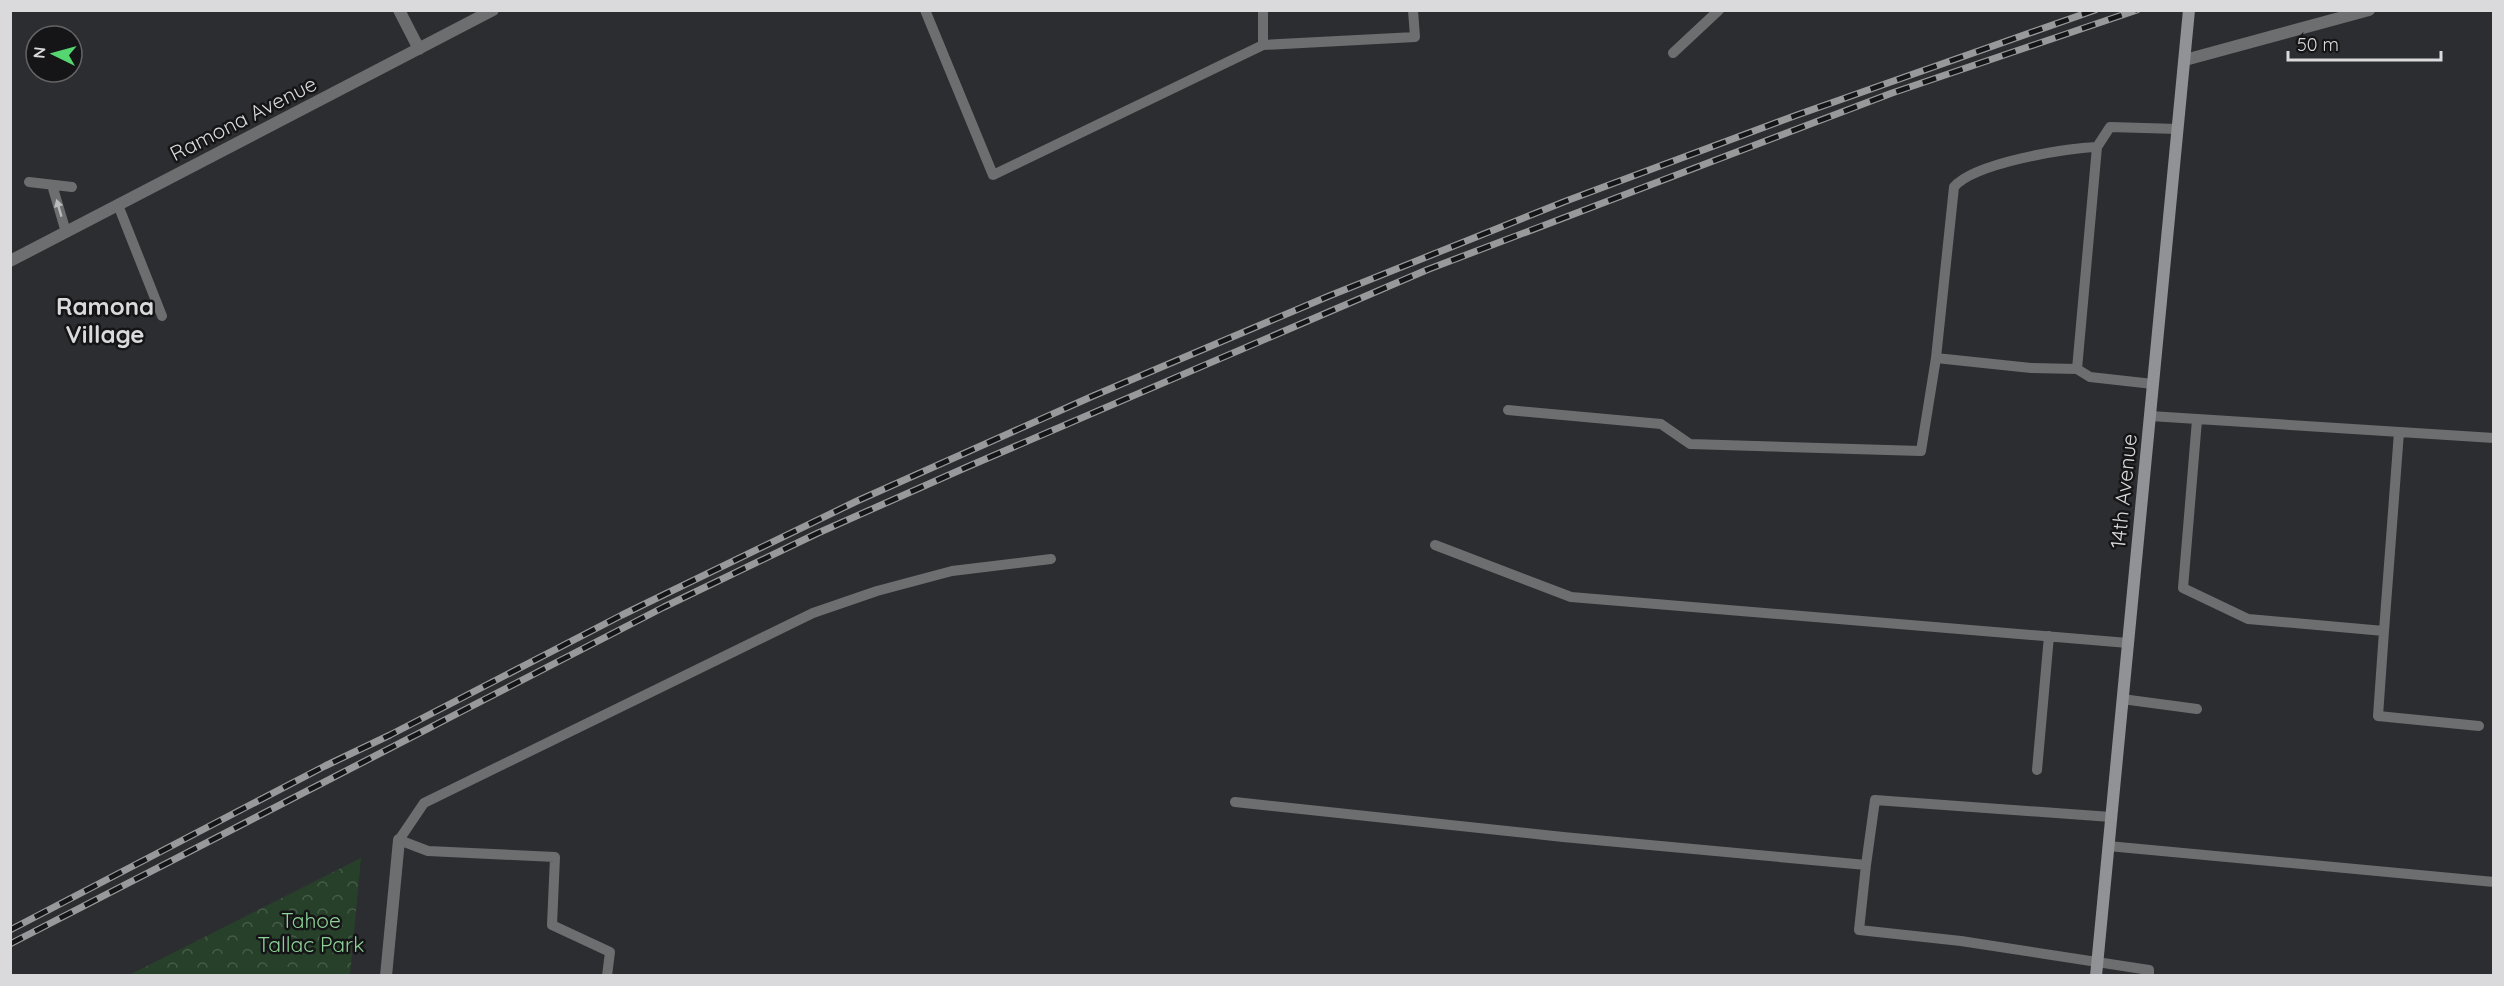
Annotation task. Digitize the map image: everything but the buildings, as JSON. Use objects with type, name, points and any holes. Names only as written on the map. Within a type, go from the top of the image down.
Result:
[{"type":"main road","name":"14th Avenue","points":[[2096,969],[2189,10]]},
{"type":"street","points":[[399,10],[419,49]]},
{"type":"street","name":"Ramona Avenue","points":[[10,261],[493,10]]},
{"type":"street","points":[[2185,60],[2369,10]]},
{"type":"street","points":[[386,975],[399,840]]},
{"type":"lane","points":[[925,10],[993,175],[1263,45],[1414,37],[1413,10]]},
{"type":"lane","points":[[1263,10],[1263,45]]},
{"type":"lane","points":[[1673,53],[1719,10]]},
{"type":"lane","points":[[2077,369],[2097,147],[2110,128],[2178,129]]},
{"type":"lane","points":[[1508,410],[1661,424],[1690,444],[1921,451],[1936,358],[1954,186],[1960,179],[1975,171],[2072,148],[2097,147]]},
{"type":"lane","points":[[29,182],[72,188]]},
{"type":"lane","points":[[52,185],[66,232]]},
{"type":"lane","points":[[118,205],[162,316]]},
{"type":"lane","points":[[1936,358],[2031,368],[2077,369],[2090,377],[2153,384]]},
{"type":"lane","points":[[2150,416],[2493,438]]},
{"type":"lane","points":[[2197,420],[2183,588],[2248,619],[2384,631]]},
{"type":"lane","points":[[2399,432],[2378,716],[2479,726]]},
{"type":"lane","points":[[1435,545],[1571,597],[2128,643]]},
{"type":"lane","points":[[607,975],[610,952],[552,925],[555,857],[428,851],[399,840],[424,803],[813,613],[877,591],[952,571],[1051,559]]},
{"type":"lane","points":[[2037,770],[2049,636]]},
{"type":"lane","points":[[2122,699],[2196,709]]},
{"type":"lane","points":[[2111,817],[1875,800],[1859,930],[1961,941],[2096,969],[2149,970],[2149,975]]},
{"type":"lane","points":[[1235,802],[1563,837],[1866,865]]},
{"type":"lane","points":[[2108,846],[2493,882]]},
{"type":"green space","name":"Tahoe Tallac Park","points":[[361,858],[350,975],[129,975]]},
{"type":"green space","points":[[273,966],[307,968],[306,975],[217,975]]},
{"type":"railway","points":[[10,930],[622,615],[857,501],[1093,396],[1329,296],[1566,201],[1797,115],[2095,10]]},
{"type":"railway","points":[[10,944],[664,607],[818,533],[967,467],[1429,269],[1892,93],[2137,10]]},
{"type":"district","name":"Ramona Village","points":[[105,320]]}]
